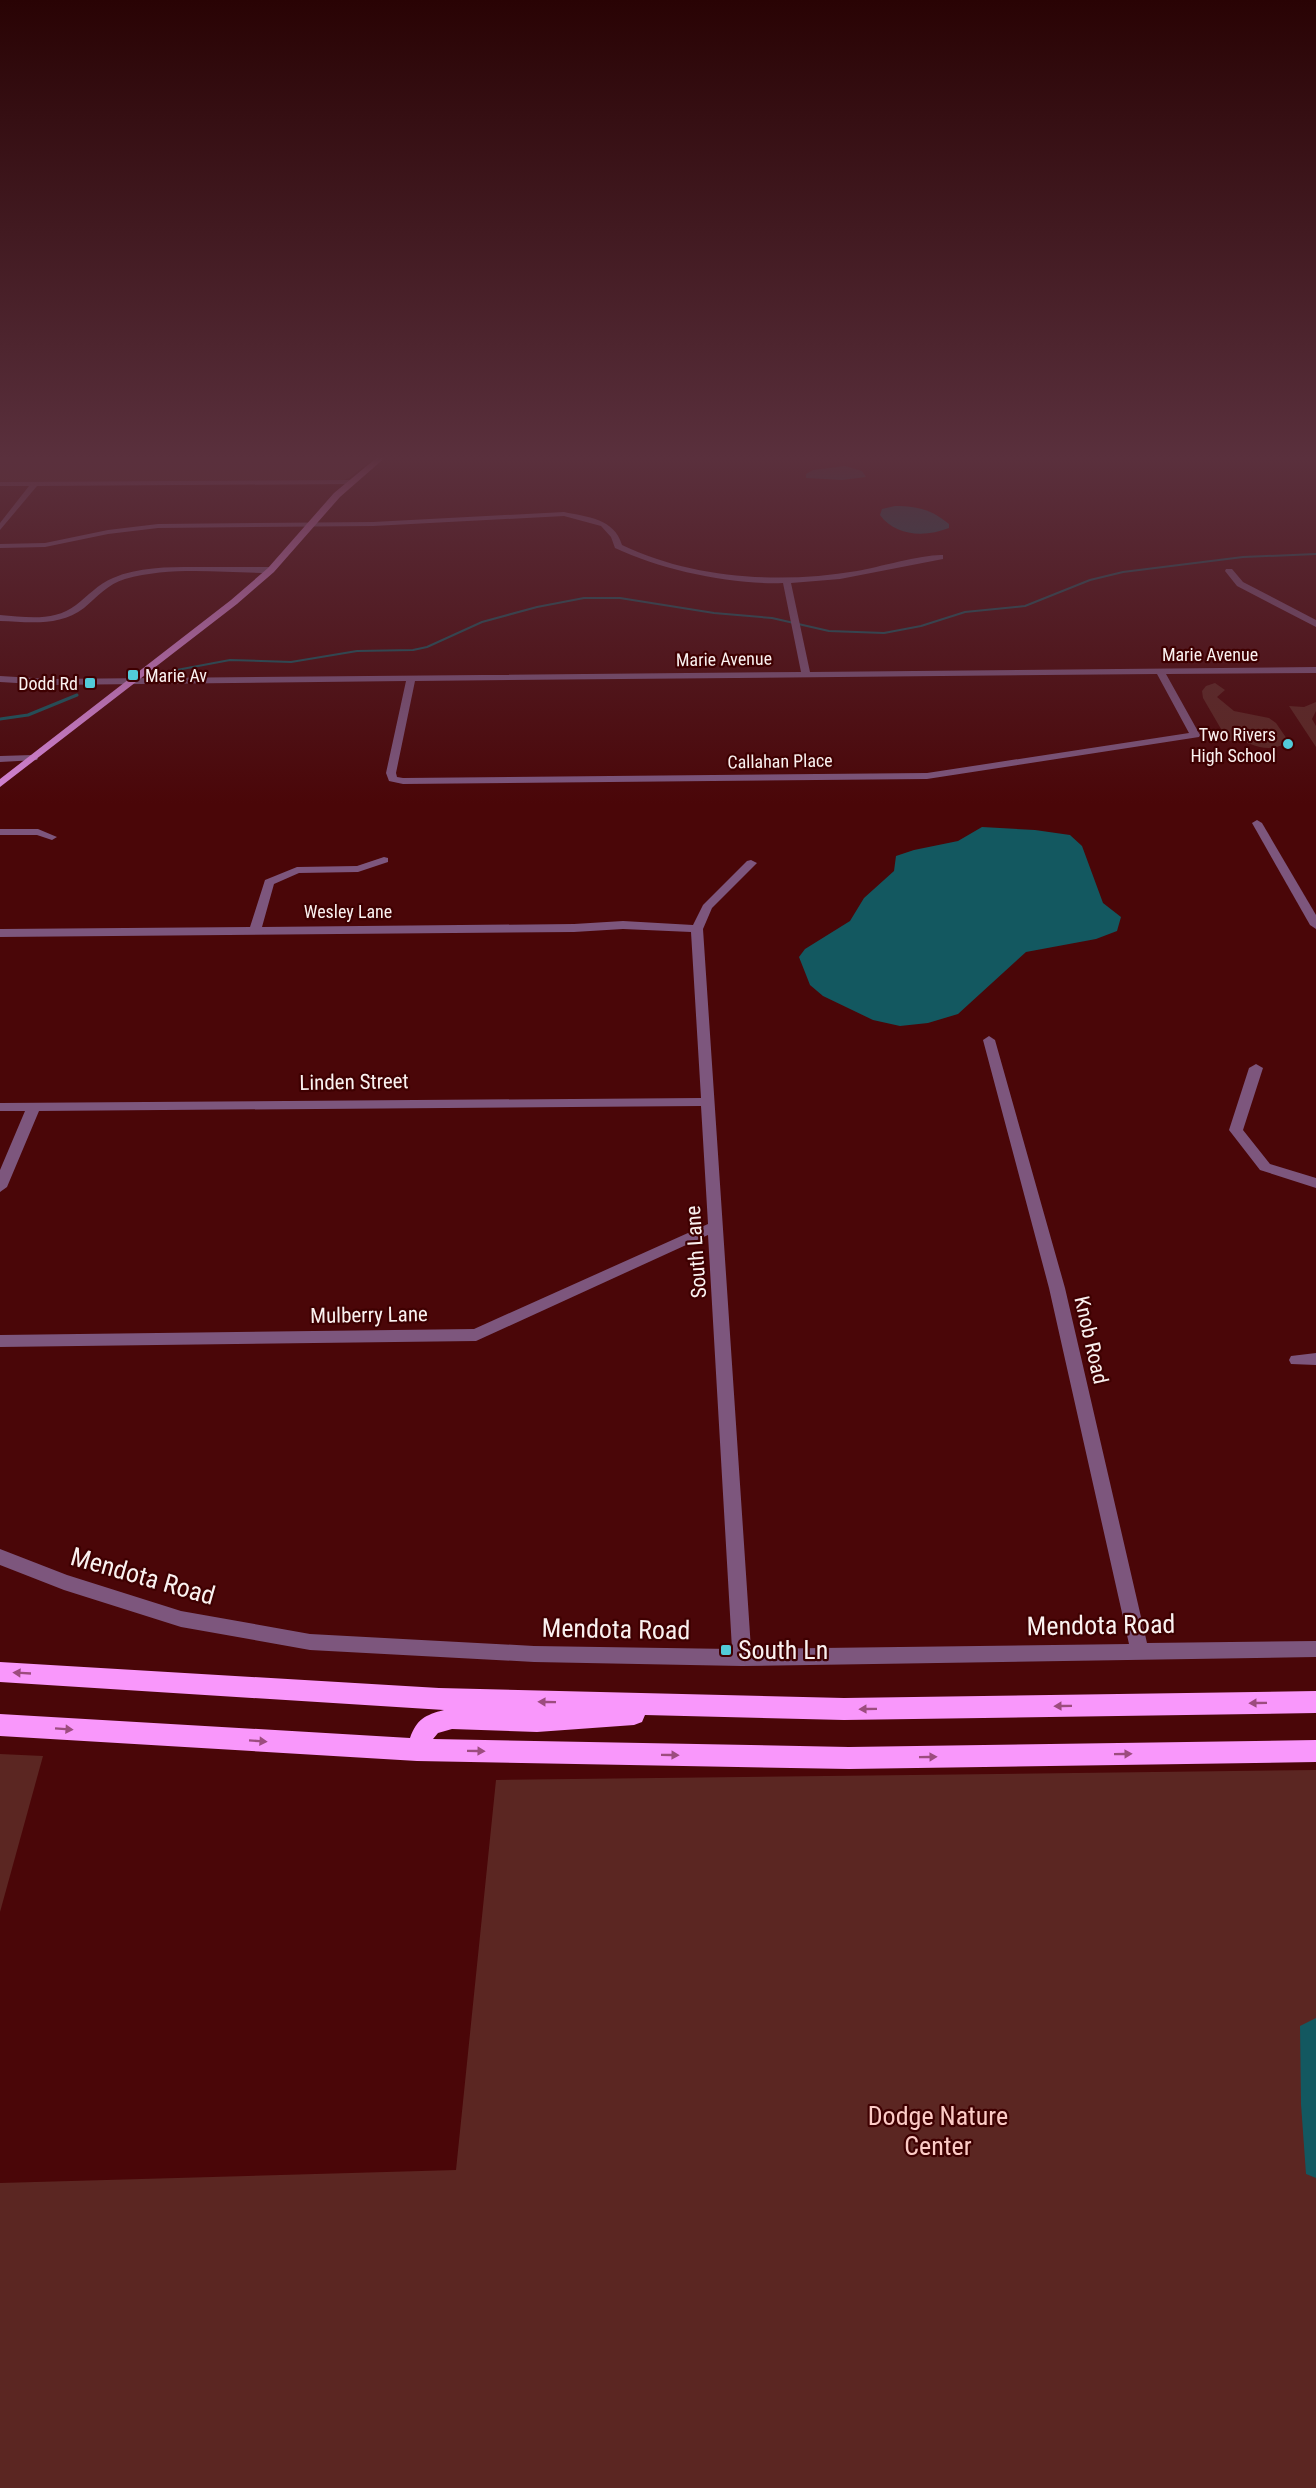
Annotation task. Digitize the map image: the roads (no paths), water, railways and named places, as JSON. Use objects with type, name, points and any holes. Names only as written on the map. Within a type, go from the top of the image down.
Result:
[{"type":"highway","points":[[0,1672],[439,1699],[844,1709],[1316,1702]]},
{"type":"highway","points":[[417,1750],[424,1731],[431,1724],[452,1718],[537,1721],[727,1706]]},
{"type":"highway","points":[[0,1725],[417,1750],[849,1758],[1316,1751]]},
{"type":"main road","points":[[0,784],[234,602],[270,571]]},
{"type":"street","points":[[0,618],[34,620],[61,616],[72,612],[104,585],[133,575],[161,571]]},
{"type":"street","points":[[695,571],[737,579],[788,582],[831,579],[870,571]]},
{"type":"street","points":[[1229,571],[1240,584],[1316,624]]},
{"type":"street","points":[[788,582],[806,674]]},
{"type":"street","name":"Marie Avenue","points":[[0,679],[133,681],[1316,670]]},
{"type":"street","name":"Callahan Place","points":[[411,678],[391,772],[393,779],[403,781],[927,776],[1195,735],[1160,671]]},
{"type":"street","points":[[0,759],[33,758]]},
{"type":"street","points":[[1257,823],[1316,925]]},
{"type":"street","points":[[0,832],[38,832],[52,837]]},
{"type":"street","points":[[255,930],[269,882],[297,870],[358,869],[384,860]]},
{"type":"street","points":[[697,929],[706,907],[751,863]]},
{"type":"street","name":"Wesley Lane","points":[[0,933],[574,928],[623,925],[697,929]]},
{"type":"street","name":"South Lane","points":[[697,929],[742,1658]]},
{"type":"street","name":"Knob Road","points":[[988,1040],[1057,1288],[1140,1652]]},
{"type":"street","points":[[1256,1068],[1236,1130],[1265,1167],[1316,1183]]},
{"type":"street","name":"Linden Street","points":[[0,1107],[708,1102]]},
{"type":"street","points":[[0,1187],[34,1106]]},
{"type":"street","name":"Mulberry Lane","points":[[0,1341],[476,1335],[716,1226]]},
{"type":"street","points":[[1297,1360],[1316,1359]]},
{"type":"street","name":"Mendota Road","points":[[0,1557],[64,1582],[181,1619],[310,1642],[534,1654],[742,1658],[1316,1649]]},
{"type":"water","points":[[982,827],[1035,830],[1070,835],[1082,846],[1103,903],[1121,917],[1117,931],[1096,939],[1026,952],[958,1014],[928,1023],[900,1026],[873,1020],[823,996],[810,985],[799,957],[805,949],[850,921],[864,898],[894,871],[896,856],[958,841]]},
{"type":"water","points":[[1316,2018],[1316,2178],[1306,2174],[1301,2104],[1300,2026]]},
{"type":"waterway","points":[[166,672],[230,660],[291,662],[357,651],[413,650],[427,647],[482,622],[537,607],[584,598],[620,598],[714,613],[772,618],[829,631],[884,633],[921,626],[965,612],[1025,606],[1090,580],[1130,571]]},
{"type":"waterway","points":[[0,719],[28,715],[77,695]]},
{"type":"place","name":"Marie Av","points":[[133,675]]},
{"type":"place","name":"Dodd Rd","points":[[90,683]]},
{"type":"place","name":"Two Rivers High School","points":[[1288,744]]},
{"type":"place","name":"South Ln","points":[[726,1650]]},
{"type":"park label","name":"Dodge Nature Center","points":[[938,2131]]}]
